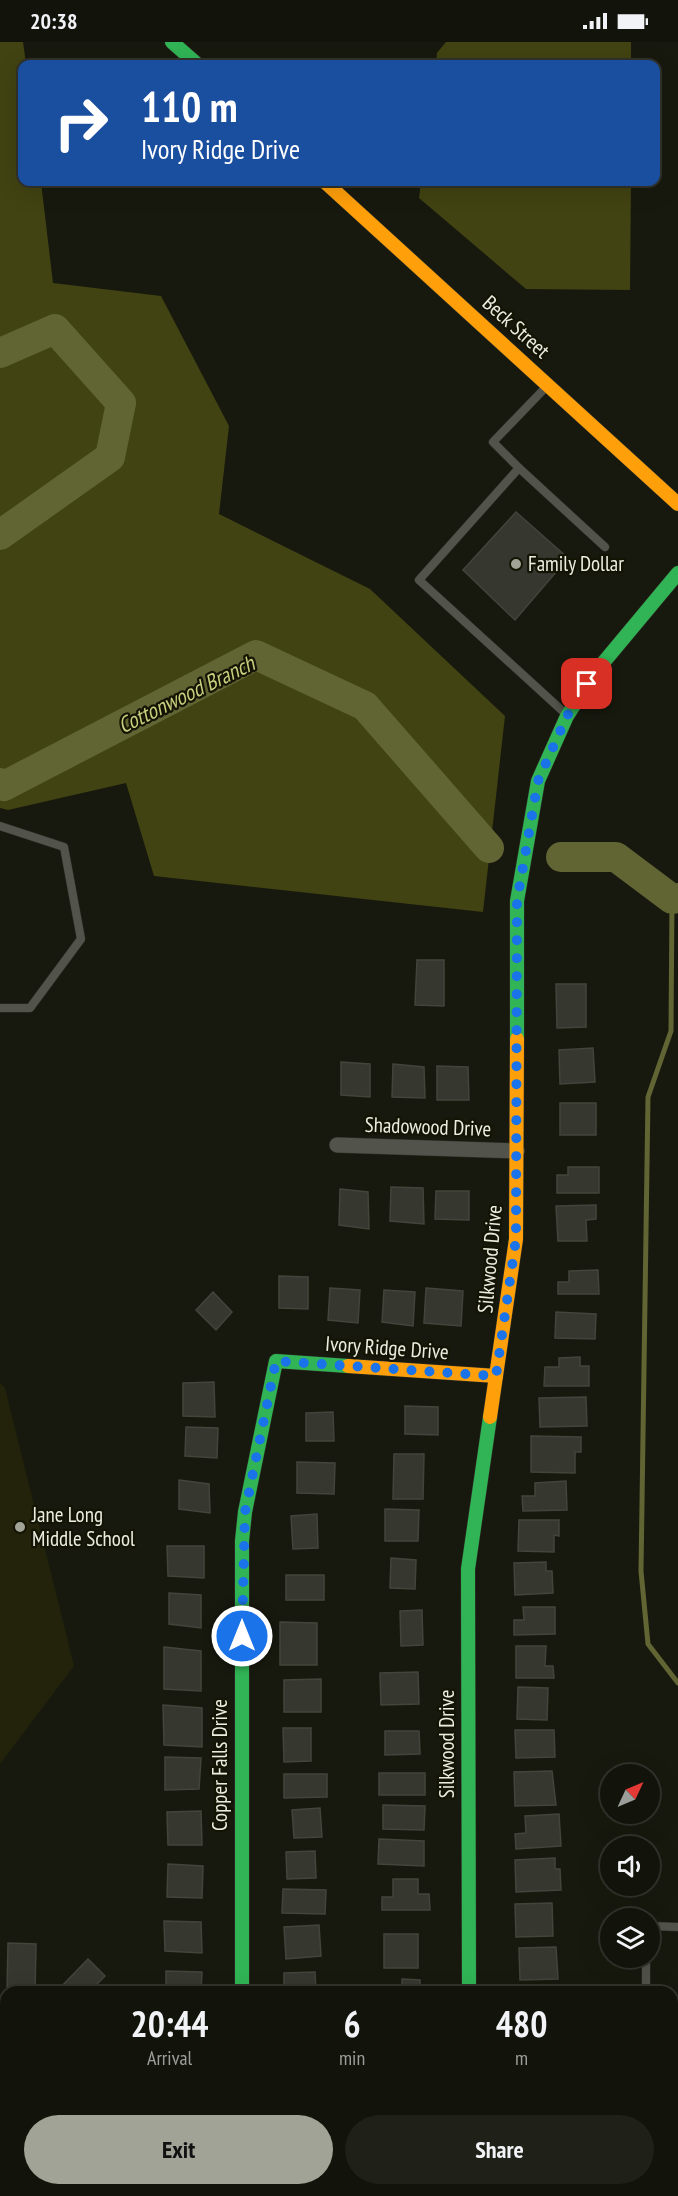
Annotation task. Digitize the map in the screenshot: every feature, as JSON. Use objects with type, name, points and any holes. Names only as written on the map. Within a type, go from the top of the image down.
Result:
[{"type":"street","points":[[172,42],[192,60]]},
{"type":"street","name":"Beck Street","points":[[329,186],[678,504]]},
{"type":"street","name":"Silkwood Drive","points":[[469,1986],[468,1569],[516,1239],[517,901],[538,781],[567,716],[598,669],[678,573]]},
{"type":"street","name":"Shadowood Drive","points":[[337,1145],[517,1151]]},
{"type":"street","name":"Ivory Ridge Drive","points":[[276,1361],[496,1376]]},
{"type":"street","name":"Copper Falls Drive","points":[[242,1986],[242,1541],[245,1512],[276,1361]]},
{"type":"lane","points":[[548,385],[494,442],[605,547]]},
{"type":"lane","points":[[519,468],[419,580],[567,716]]},
{"type":"lane","points":[[0,826],[64,847],[81,939],[30,1008],[0,1008]]},
{"type":"lane","points":[[660,1926],[678,1927]]},
{"type":"lane","points":[[646,1968],[646,1986]]},
{"type":"shaded area","points":[[0,42],[23,42],[25,60],[18,60],[18,186],[41,186],[53,283],[161,296],[229,426],[219,514],[370,589],[505,716],[483,912],[154,876],[126,783],[8,810],[0,808]]},
{"type":"shaded area","points":[[446,42],[631,42],[631,60],[436,60],[437,53]]},
{"type":"shaded area","points":[[420,186],[631,186],[630,290],[526,289],[419,198]]},
{"type":"shaded area","name":"Jane Long Middle School","points":[[0,1383],[5,1388],[74,1666],[0,1764]]},
{"type":"building","name":"Family Dollar","points":[[516,512],[568,558],[515,620],[463,570]]},
{"type":"building","points":[[417,960],[444,960],[444,1006],[415,1005]]},
{"type":"building","points":[[556,984],[586,984],[586,1027],[557,1028]]},
{"type":"building","points":[[593,1048],[595,1082],[560,1084],[559,1050]]},
{"type":"building","points":[[341,1062],[370,1064],[370,1097],[341,1095]]},
{"type":"building","points":[[393,1064],[424,1067],[425,1098],[392,1097]]},
{"type":"building","points":[[437,1066],[468,1067],[469,1100],[437,1100]]},
{"type":"building","points":[[560,1103],[596,1103],[596,1135],[560,1135]]},
{"type":"building","points":[[568,1167],[599,1167],[599,1193],[557,1193],[557,1175],[568,1175]]},
{"type":"building","points":[[391,1187],[423,1188],[424,1224],[390,1221]]},
{"type":"building","points":[[340,1189],[368,1192],[369,1229],[339,1225]]},
{"type":"building","points":[[436,1191],[469,1191],[469,1220],[435,1219]]},
{"type":"building","points":[[596,1205],[596,1219],[586,1220],[587,1241],[558,1241],[556,1206]]},
{"type":"building","points":[[598,1270],[599,1294],[558,1294],[558,1282],[569,1282],[569,1271]]},
{"type":"building","points":[[279,1276],[308,1277],[308,1309],[279,1308]]},
{"type":"building","points":[[330,1288],[360,1290],[358,1323],[328,1320]]},
{"type":"building","points":[[426,1288],[463,1291],[461,1326],[424,1323]]},
{"type":"building","points":[[384,1290],[415,1292],[413,1326],[382,1322]]},
{"type":"building","points":[[213,1292],[232,1312],[216,1330],[196,1310]]},
{"type":"building","points":[[556,1312],[596,1314],[595,1339],[555,1338]]},
{"type":"building","points":[[580,1357],[580,1366],[589,1366],[589,1386],[544,1386],[545,1367],[559,1367],[559,1358]]},
{"type":"building","points":[[214,1382],[215,1417],[183,1416],[183,1383]]},
{"type":"building","points":[[586,1397],[587,1426],[540,1427],[539,1398]]},
{"type":"building","points":[[405,1406],[438,1407],[438,1435],[405,1434]]},
{"type":"building","points":[[333,1412],[334,1441],[306,1441],[306,1413]]},
{"type":"building","points":[[186,1427],[218,1428],[217,1458],[185,1456]]},
{"type":"building","points":[[531,1436],[581,1437],[581,1452],[575,1452],[575,1473],[531,1472]]},
{"type":"building","points":[[394,1454],[424,1454],[423,1499],[393,1499]]},
{"type":"building","points":[[297,1462],[335,1463],[334,1494],[297,1493]]},
{"type":"building","points":[[179,1480],[209,1484],[210,1513],[179,1509]]},
{"type":"building","points":[[566,1481],[567,1510],[523,1511],[522,1496],[535,1496],[535,1483]]},
{"type":"building","points":[[385,1509],[419,1510],[418,1541],[385,1541]]},
{"type":"building","points":[[317,1514],[318,1548],[293,1549],[291,1516]]},
{"type":"building","points":[[519,1520],[559,1520],[559,1536],[554,1535],[554,1552],[518,1551]]},
{"type":"building","points":[[167,1546],[204,1546],[204,1578],[168,1576]]},
{"type":"building","points":[[391,1558],[416,1560],[415,1589],[390,1588]]},
{"type":"building","points":[[546,1562],[546,1571],[552,1571],[553,1593],[515,1595],[514,1563]]},
{"type":"building","points":[[286,1575],[324,1575],[324,1600],[286,1600]]},
{"type":"building","points":[[169,1593],[201,1595],[201,1628],[169,1624]]},
{"type":"building","points":[[523,1607],[555,1607],[555,1634],[514,1635],[514,1620],[524,1620]]},
{"type":"building","points":[[422,1610],[423,1645],[401,1646],[400,1611]]},
{"type":"building","points":[[280,1622],[317,1623],[317,1665],[280,1665]]},
{"type":"building","points":[[516,1646],[546,1646],[545,1666],[553,1666],[554,1678],[516,1678]]},
{"type":"building","points":[[164,1647],[201,1651],[201,1691],[164,1689]]},
{"type":"building","points":[[418,1672],[419,1704],[381,1705],[380,1673]]},
{"type":"building","points":[[321,1679],[321,1712],[284,1712],[284,1680]]},
{"type":"building","points":[[518,1687],[548,1688],[547,1720],[517,1719]]},
{"type":"building","points":[[163,1705],[202,1708],[202,1747],[164,1745]]},
{"type":"building","points":[[283,1728],[311,1728],[311,1761],[284,1762]]},
{"type":"building","points":[[515,1730],[554,1730],[555,1757],[516,1758]]},
{"type":"building","points":[[385,1731],[419,1731],[420,1754],[385,1755]]},
{"type":"building","points":[[165,1757],[201,1758],[199,1789],[165,1790]]},
{"type":"building","points":[[552,1771],[556,1805],[515,1806],[514,1772]]},
{"type":"building","points":[[379,1773],[425,1773],[425,1795],[379,1795]]},
{"type":"building","points":[[284,1774],[327,1774],[327,1797],[284,1798]]},
{"type":"building","points":[[383,1805],[425,1806],[424,1830],[383,1829]]},
{"type":"building","points":[[320,1808],[322,1837],[294,1838],[292,1810]]},
{"type":"building","points":[[201,1811],[202,1845],[168,1845],[167,1812]]},
{"type":"building","points":[[559,1814],[561,1846],[516,1849],[515,1834],[526,1833],[525,1816]]},
{"type":"building","points":[[379,1839],[424,1841],[424,1866],[378,1864]]},
{"type":"building","points":[[315,1851],[316,1878],[287,1879],[286,1852]]},
{"type":"building","points":[[555,1858],[555,1869],[560,1869],[561,1890],[516,1892],[515,1860]]},
{"type":"building","points":[[168,1864],[203,1866],[202,1898],[167,1897]]},
{"type":"building","points":[[393,1879],[418,1879],[418,1894],[429,1894],[430,1910],[382,1910],[382,1897],[393,1897]]},
{"type":"building","points":[[283,1889],[326,1890],[325,1914],[282,1913]]},
{"type":"building","points":[[552,1903],[553,1936],[516,1937],[515,1904]]},
{"type":"building","points":[[164,1921],[201,1922],[202,1953],[165,1951]]},
{"type":"building","points":[[319,1925],[321,1956],[286,1959],[284,1927]]},
{"type":"building","points":[[384,1934],[418,1934],[418,1968],[384,1968]]},
{"type":"building","points":[[8,1943],[36,1944],[35,1986],[7,1986]]},
{"type":"building","points":[[556,1947],[558,1979],[520,1980],[519,1948]]},
{"type":"building","points":[[88,1959],[105,1976],[95,1986],[62,1986]]},
{"type":"building","points":[[166,1971],[202,1972],[201,1986],[166,1986]]},
{"type":"building","points":[[315,1972],[316,1986],[284,1986],[284,1973]]},
{"type":"building","points":[[402,1979],[420,1980],[420,1986],[402,1986]]},
{"type":"waterway","name":"Cottonwood Branch","points":[[0,353],[55,329],[121,403],[110,457],[0,535]]},
{"type":"waterway","name":"Cottonwood Branch","points":[[0,783],[4,786],[256,655],[365,706],[489,848]]},
{"type":"waterway","name":"Cottonwood Branch","points":[[561,857],[616,857],[672,899],[678,898]]},
{"type":"waterway","points":[[672,899],[671,1031],[648,1097],[641,1571],[648,1644],[678,1683]]},
{"type":"traffic: fast","points":[[172,42],[192,60]]},
{"type":"traffic: fast","points":[[517,1039],[517,901],[538,781],[567,716],[598,669],[678,573]]},
{"type":"traffic: fast","points":[[242,1986],[242,1541],[245,1512],[276,1361],[348,1366]]},
{"type":"traffic: fast","points":[[469,1986],[468,1569],[490,1417]]},
{"type":"traffic: slow","points":[[329,186],[678,504]]},
{"type":"traffic: slow","points":[[490,1417],[516,1239],[517,1039]]},
{"type":"traffic: slow","points":[[348,1366],[496,1376]]},
{"type":"place","name":"Family Dollar","points":[[516,564]]},
{"type":"place","name":"Jane Long Middle School","points":[[20,1527]]},
{"type":"route","points":[[242,1636],[242,1541],[245,1512],[276,1361],[496,1376],[506,1321],[516,1239],[517,901],[538,781],[567,716],[587,684]]}]
